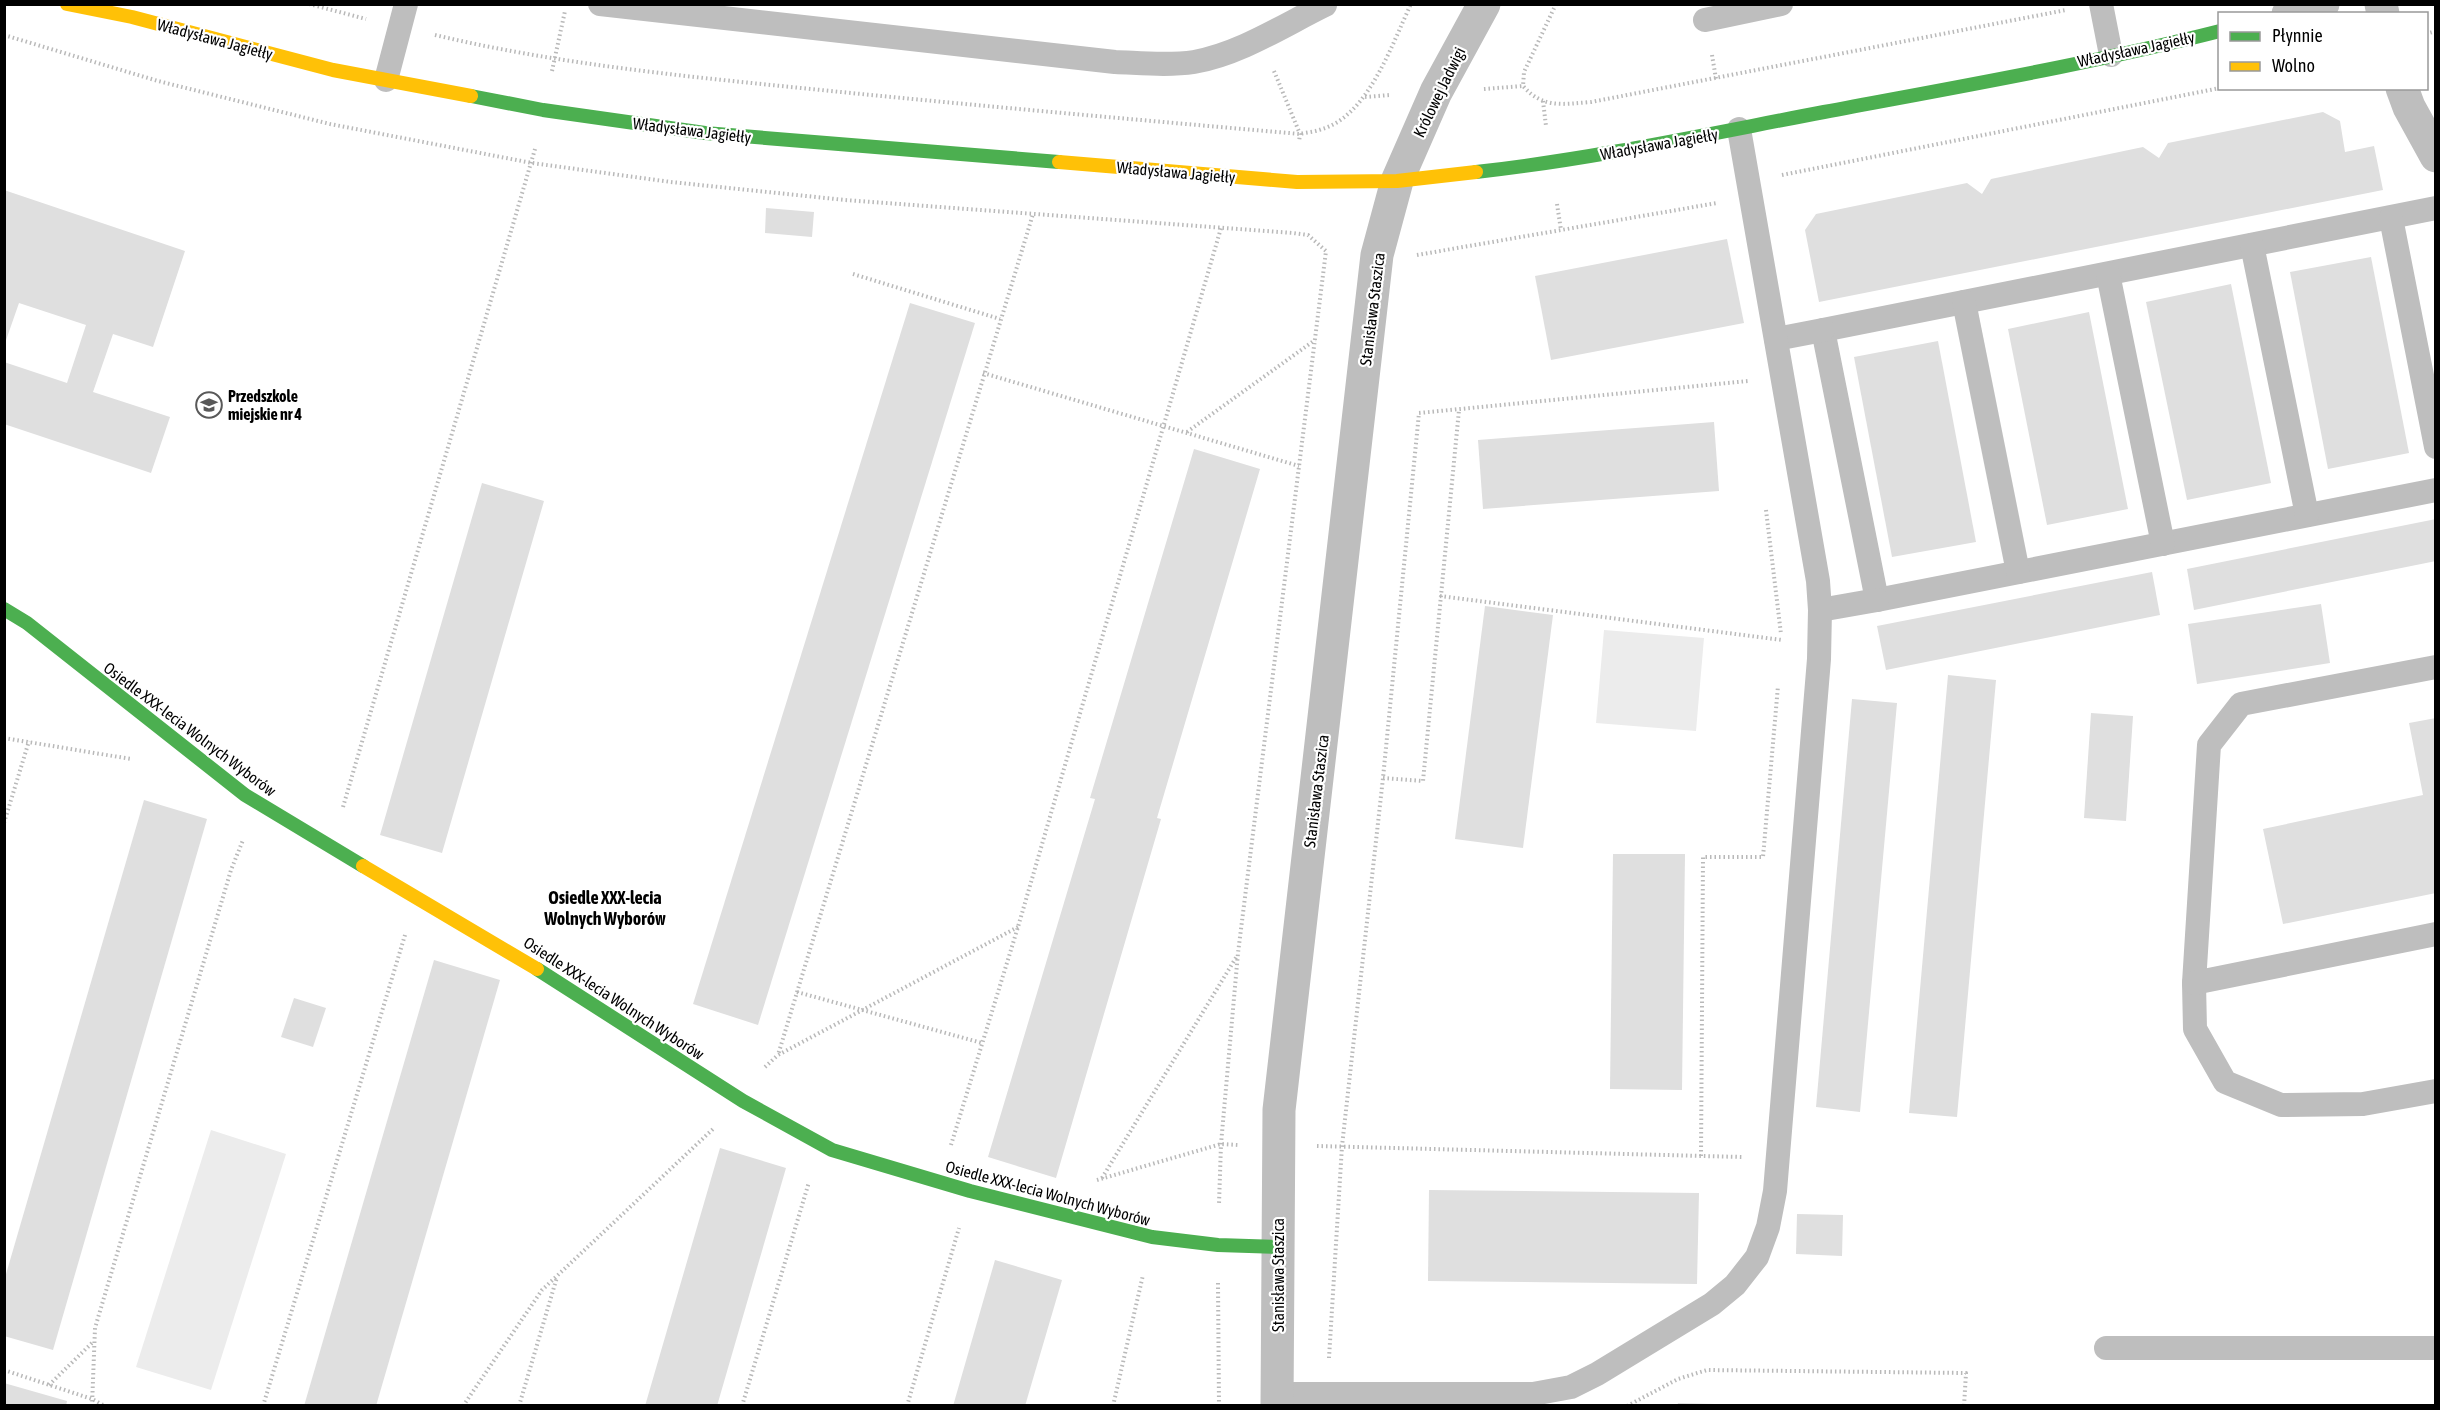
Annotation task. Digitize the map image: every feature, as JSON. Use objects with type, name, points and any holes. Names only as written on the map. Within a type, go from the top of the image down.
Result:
[{"type":"street","name":"Władysława Jagiełły","points":[[67,4],[120,11],[333,70],[543,110],[705,133],[1298,182],[1397,181],[1551,164],[1739,129],[2218,31]]},
{"type":"street","name":"Królowej Jadwigi","points":[[1397,181],[1436,92],[1484,4]]},
{"type":"street","points":[[2295,12],[2323,4]]},
{"type":"street","points":[[2403,90],[2409,107],[2436,156]]},
{"type":"street","name":"Stanisława Staszica","points":[[1277,1400],[1279,1110],[1377,255],[1397,181]]},
{"type":"street","name":"Osiedle XXX-lecia Wolnych Wyborów","points":[[4,609],[27,623],[245,795],[331,848],[508,950],[743,1101],[832,1150],[970,1191],[1152,1237],[1218,1245],[1278,1247]]},
{"type":"lane","points":[[600,4],[1115,62],[1157,64],[1194,62],[1229,52],[1325,5]]},
{"type":"lane","points":[[1705,20],[1781,4]]},
{"type":"lane","points":[[2101,4],[2111,55]]},
{"type":"lane","points":[[386,80],[404,16]]},
{"type":"lane","points":[[1277,1400],[1327,1394],[1533,1394],[1571,1387],[1597,1374],[1712,1304],[1735,1285],[1756,1257],[1768,1227],[1778,1158],[1818,670],[1820,610],[1818,581],[1739,129]]},
{"type":"lane","points":[[1776,339],[2436,208]]},
{"type":"lane","points":[[2391,218],[2436,447]]},
{"type":"lane","points":[[2252,245],[2307,515]]},
{"type":"lane","points":[[2108,274],[2163,544]]},
{"type":"lane","points":[[1965,302],[2018,572]]},
{"type":"lane","points":[[1823,330],[1877,600]]},
{"type":"lane","points":[[1820,610],[2436,490]]},
{"type":"lane","points":[[2436,667],[2241,704],[2209,745],[2194,983],[2195,1029],[2225,1082],[2282,1105],[2363,1104],[2436,1091]]},
{"type":"lane","points":[[2194,983],[2436,934]]},
{"type":"lane","points":[[2106,1348],[2436,1348]]},
{"type":"path","points":[[309,4],[404,16],[555,58],[698,77],[1057,113],[1300,134],[1324,129],[1346,116],[1365,97],[1411,4]]},
{"type":"path","points":[[1556,4],[1524,72],[1523,86],[1531,96],[1551,104],[1592,102],[2070,9]]},
{"type":"path","points":[[4,35],[159,81],[330,124],[532,163],[671,182],[845,200],[1308,235],[1326,251],[1410,256],[1749,190],[2218,88]]},
{"type":"path","points":[[331,848],[532,163]]},
{"type":"path","points":[[1018,927],[778,1055],[1033,214]]},
{"type":"path","points":[[940,1181],[1018,927],[1221,228]]},
{"type":"path","points":[[1219,1406],[1218,1245],[1221,1144],[1238,953],[1326,251]]},
{"type":"path","points":[[853,274],[1000,319]]},
{"type":"path","points":[[1186,432],[1315,339]]},
{"type":"path","points":[[983,373],[1299,466]]},
{"type":"path","points":[[1327,1394],[1342,1146],[1383,778],[1419,413],[1751,381]]},
{"type":"path","points":[[1383,778],[1423,781],[1459,410]]},
{"type":"path","points":[[1765,499],[1782,640],[1781,651]]},
{"type":"path","points":[[1440,596],[1782,640]]},
{"type":"path","points":[[1701,1156],[1703,857],[1763,857],[1779,674]]},
{"type":"path","points":[[4,738],[29,740],[128,757],[138,763]]},
{"type":"path","points":[[4,823],[29,740]]},
{"type":"path","points":[[92,1406],[95,1328],[231,870],[243,839]]},
{"type":"path","points":[[263,1406],[417,897]]},
{"type":"path","points":[[1101,1178],[1238,953]]},
{"type":"path","points":[[797,992],[982,1043]]},
{"type":"path","points":[[463,1406],[542,1290],[743,1101]]},
{"type":"path","points":[[742,1406],[820,1143]]},
{"type":"path","points":[[1091,1181],[1221,1144],[1778,1158]]},
{"type":"path","points":[[907,1406],[970,1191]]},
{"type":"path","points":[[1113,1406],[1152,1237]]},
{"type":"path","points":[[519,1406],[557,1275]]},
{"type":"path","points":[[50,1385],[94,1341]]},
{"type":"path","points":[[4,1370],[92,1399],[105,1406]]},
{"type":"path","points":[[1627,1406],[1678,1379],[1707,1370],[1966,1373],[1965,1406]]},
{"type":"shaded area","points":[[1604,630],[1704,638],[1696,731],[1596,723]]},
{"type":"shaded area","points":[[211,1130],[286,1154],[211,1390],[136,1367]]},
{"type":"building","points":[[2323,112],[2340,121],[2345,152],[2374,146],[2383,190],[1819,302],[1805,230],[1816,214],[1967,183],[1982,194],[1991,179],[2143,147],[2159,158],[2168,143]]},
{"type":"building","points":[[4,190],[185,251],[153,347],[113,334],[93,392],[170,417],[151,473],[4,424],[4,362],[67,383],[86,325],[19,303],[4,346]]},
{"type":"building","points":[[766,208],[814,212],[812,237],[765,233]]},
{"type":"building","points":[[1727,239],[1744,323],[1551,360],[1535,276]]},
{"type":"building","points":[[2371,257],[2409,453],[2328,469],[2290,272]]},
{"type":"building","points":[[2231,284],[2271,483],[2187,500],[2146,302]]},
{"type":"building","points":[[910,303],[975,323],[758,1025],[693,1004]]},
{"type":"building","points":[[2089,312],[2128,509],[2047,525],[2008,329]]},
{"type":"building","points":[[1938,341],[1976,542],[1892,557],[1854,357]]},
{"type":"building","points":[[1714,422],[1719,491],[1483,509],[1478,440]]},
{"type":"building","points":[[1194,449],[1260,469],[1157,818],[1161,819],[1056,1178],[988,1157],[1095,799],[1090,798]]},
{"type":"building","points":[[482,483],[544,501],[442,853],[380,835]]},
{"type":"building","points":[[2436,519],[2436,561],[2194,610],[2187,569]]},
{"type":"building","points":[[2152,572],[2160,615],[1886,670],[1877,626]]},
{"type":"building","points":[[2321,604],[2330,663],[2197,684],[2188,624]]},
{"type":"building","points":[[1485,606],[1553,615],[1523,848],[1455,839]]},
{"type":"building","points":[[1948,675],[1996,680],[1957,1117],[1909,1113]]},
{"type":"building","points":[[1852,699],[1897,703],[1860,1112],[1816,1107]]},
{"type":"building","points":[[2091,713],[2133,716],[2126,821],[2084,818]]},
{"type":"building","points":[[2436,718],[2436,893],[2283,924],[2263,829],[2423,795],[2409,723]]},
{"type":"building","points":[[144,800],[207,819],[53,1350],[4,1336],[4,1281]]},
{"type":"building","points":[[1613,854],[1685,854],[1682,1090],[1610,1089]]},
{"type":"building","points":[[434,960],[500,980],[376,1406],[304,1406]]},
{"type":"building","points":[[294,998],[326,1008],[313,1047],[281,1037]]},
{"type":"building","points":[[720,1148],[786,1168],[717,1406],[645,1406]]},
{"type":"building","points":[[1429,1190],[1699,1193],[1697,1284],[1428,1281]]},
{"type":"building","points":[[1797,1214],[1843,1215],[1842,1256],[1796,1254]]},
{"type":"building","points":[[995,1260],[1062,1280],[1025,1406],[953,1406]]},
{"type":"building","points":[[4,1383],[67,1401],[66,1406],[4,1406]]},
{"type":"building","points":[[1678,1403],[1715,1404],[1715,1406],[1677,1406]]},
{"type":"traffic: fast","points":[[1476,172],[1520,167],[1694,137],[2072,65],[2218,31]]},
{"type":"traffic: fast","points":[[471,96],[543,110],[705,133],[1059,162]]},
{"type":"traffic: fast","points":[[4,609],[27,623],[245,795],[363,866]]},
{"type":"traffic: fast","points":[[537,969],[743,1101],[832,1150],[970,1191],[1152,1237],[1218,1245],[1278,1247]]},
{"type":"traffic: slow","points":[[67,4],[132,17],[333,70],[471,96]]},
{"type":"traffic: slow","points":[[1059,162],[1297,182],[1397,181],[1476,172]]},
{"type":"traffic: slow","points":[[363,866],[537,969]]},
{"type":"place","name":"Przedszkole miejskie nr 4","points":[[209,405]]},
{"type":"district","name":"Osiedle XXX-lecia Wolnych Wyborów","points":[[605,908]]}]
